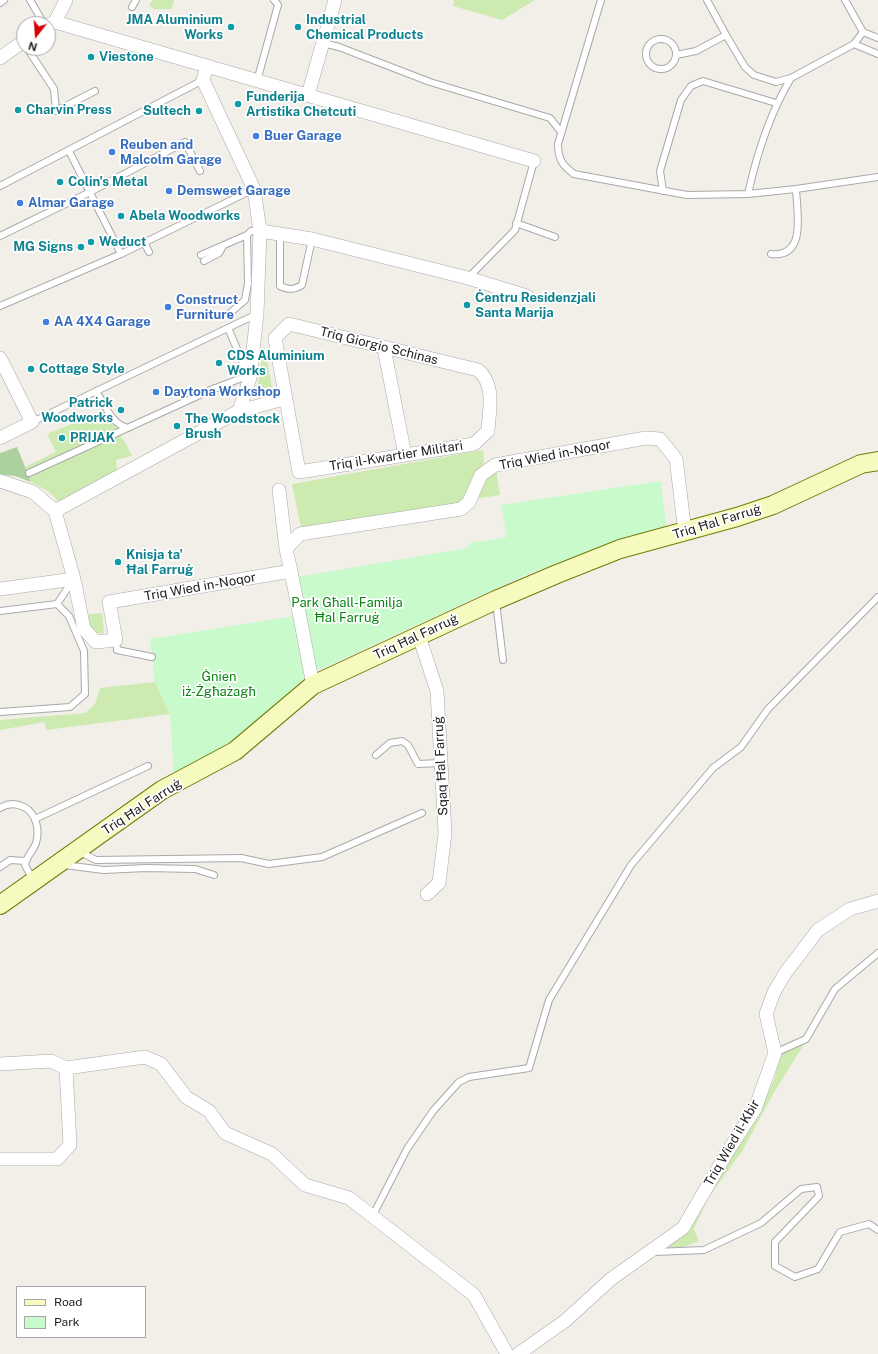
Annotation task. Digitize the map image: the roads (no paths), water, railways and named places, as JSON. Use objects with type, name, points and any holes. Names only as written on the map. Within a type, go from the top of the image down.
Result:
[{"type":"main road","name":"Triq Ħal Farruġ","points":[[0,905],[162,790],[235,751],[313,685],[496,600],[620,549],[684,532],[773,505],[861,464],[878,461]]},
{"type":"street","points":[[55,16],[66,0]]},
{"type":"street","points":[[308,96],[335,0]]},
{"type":"street","points":[[56,26],[207,66],[534,161]]},
{"type":"street","points":[[0,58],[16,49]]},
{"type":"street","points":[[207,66],[203,80],[254,189],[260,231],[257,314],[250,378],[239,410]]},
{"type":"street","points":[[260,231],[312,239],[468,278],[527,296]]},
{"type":"street","name":"Triq Giorgio Schinas","points":[[284,399],[275,338],[289,324],[478,370],[486,376],[490,388],[488,431]]},
{"type":"street","points":[[384,348],[405,455]]},
{"type":"street","points":[[0,358],[32,422],[0,438]]},
{"type":"street","points":[[55,511],[239,410],[284,399]]},
{"type":"street","name":"Triq il-Kwartier Militari","points":[[284,399],[299,472],[474,444],[488,431]]},
{"type":"street","name":"Triq Wied in-Noqor","points":[[286,549],[300,534],[461,509],[469,502],[481,475],[495,465],[646,438],[660,439],[676,459],[684,532]]},
{"type":"street","points":[[0,481],[33,492],[55,511],[74,579],[84,629],[96,642],[116,640]]},
{"type":"street","points":[[279,490],[286,549],[313,685]]},
{"type":"street","name":"Triq Wied in-Noqor","points":[[116,640],[109,602],[291,571]]},
{"type":"street","points":[[0,589],[74,579]]},
{"type":"street","name":"Sqaq Ħal Farruġ","points":[[419,636],[437,691],[445,834],[442,869],[439,883],[427,894]]},
{"type":"street","points":[[775,1053],[766,1014],[774,992],[786,972],[818,930],[850,909],[878,901]]},
{"type":"street","name":"Triq Wied il-Kbir","points":[[518,1354],[565,1321],[611,1279],[683,1228],[728,1151],[755,1109],[775,1053]]},
{"type":"street","points":[[0,1064],[51,1061],[66,1068],[145,1057],[161,1064],[186,1097],[209,1111],[224,1133],[272,1154],[306,1185],[349,1198],[373,1215],[381,1224],[474,1295],[507,1354]]},
{"type":"street","points":[[0,1159],[57,1159],[70,1145],[66,1068]]},
{"type":"lane","points":[[0,3],[4,0]]},
{"type":"lane","points":[[30,0],[43,16]]},
{"type":"lane","points":[[132,7],[136,0]]},
{"type":"lane","points":[[257,81],[278,5],[274,0]]},
{"type":"lane","points":[[601,0],[561,132],[558,154],[562,165],[574,174],[687,195],[748,194],[796,190],[878,177]]},
{"type":"lane","points":[[707,0],[745,67],[754,75],[776,82],[791,78],[854,44],[863,32]]},
{"type":"lane","points":[[845,0],[863,32],[878,38]]},
{"type":"lane","points":[[676,55],[696,51],[726,35]]},
{"type":"lane","points":[[660,39],[670,42],[674,46],[676,55],[675,60],[669,67],[658,69],[649,62],[646,52],[649,45],[660,39]]},
{"type":"lane","points":[[323,43],[339,47],[430,82],[550,118],[561,132]]},
{"type":"lane","points":[[854,44],[878,54]]},
{"type":"lane","points":[[32,56],[54,89],[56,111],[95,91]]},
{"type":"lane","points":[[748,194],[757,156],[766,137],[776,103],[791,78]]},
{"type":"lane","points":[[0,186],[203,80]]},
{"type":"lane","points":[[663,191],[660,171],[681,100],[691,86],[703,80],[776,103]]},
{"type":"lane","points":[[0,236],[90,192],[184,142],[200,171]]},
{"type":"lane","points":[[69,151],[121,254]]},
{"type":"lane","points":[[468,278],[514,230],[534,161]]},
{"type":"lane","points":[[0,306],[121,254],[254,189]]},
{"type":"lane","points":[[771,254],[776,254],[790,249],[798,236],[796,190]]},
{"type":"lane","points":[[516,223],[554,237]]},
{"type":"lane","points":[[202,258],[247,235],[251,231],[260,231]]},
{"type":"lane","points":[[280,234],[280,286],[288,289],[297,289],[302,285],[312,239]]},
{"type":"lane","points":[[230,313],[245,300],[248,283],[247,235]]},
{"type":"lane","points":[[144,242],[149,252]]},
{"type":"lane","points":[[32,422],[257,314]]},
{"type":"lane","points":[[29,473],[215,388],[242,378],[246,370],[228,328]]},
{"type":"lane","points":[[215,388],[227,388],[244,396]]},
{"type":"lane","points":[[96,391],[113,419],[121,427],[128,428]]},
{"type":"lane","points":[[0,611],[57,604],[74,579]]},
{"type":"lane","points":[[373,1215],[407,1150],[433,1111],[459,1082],[469,1077],[529,1068],[549,1000],[631,865],[713,768],[741,747],[768,709],[878,598]]},
{"type":"lane","points":[[496,600],[503,660]]},
{"type":"lane","points":[[0,712],[70,707],[85,694],[84,651],[69,616],[57,604]]},
{"type":"lane","points":[[116,640],[117,650],[152,657]]},
{"type":"lane","points":[[376,755],[390,743],[402,741],[408,745],[418,764],[440,763]]},
{"type":"lane","points":[[35,818],[148,766]]},
{"type":"lane","points":[[0,808],[10,804],[19,804],[31,810],[35,818],[36,842],[25,861],[25,865],[34,881]]},
{"type":"lane","points":[[77,850],[96,860],[240,858],[269,864],[322,857],[422,813]]},
{"type":"lane","points":[[0,867],[10,860],[25,861]]},
{"type":"lane","points":[[58,864],[104,870],[146,868],[195,869],[214,875]]},
{"type":"lane","points":[[775,1053],[806,1039],[834,989],[878,953]]},
{"type":"lane","points":[[648,1252],[704,1250],[761,1224],[801,1189],[817,1187],[819,1196],[775,1242],[775,1266],[795,1277],[818,1269],[840,1232],[869,1224],[878,1230]]},
{"type":"place","name":"JMA Aluminium Works","points":[[231,27]]},
{"type":"place","name":"Industrial Chemical Products","points":[[298,27]]},
{"type":"place","name":"Viestone","points":[[91,57]]},
{"type":"place","name":"Funderija Artistika Chetcuti","points":[[238,104]]},
{"type":"place","name":"Charvin Press","points":[[18,110]]},
{"type":"place","name":"Sultech","points":[[199,111]]},
{"type":"place","name":"Buer Garage","points":[[256,136]]},
{"type":"place","name":"Reuben and Malcolm Garage","points":[[112,152]]},
{"type":"place","name":"Colin's Metal","points":[[60,182]]},
{"type":"place","name":"Demsweet Garage","points":[[169,191]]},
{"type":"place","name":"Almar Garage","points":[[20,203]]},
{"type":"place","name":"Abela Woodworks","points":[[121,216]]},
{"type":"place","name":"Weduct","points":[[91,242]]},
{"type":"place","name":"MG Signs","points":[[81,247]]},
{"type":"place","name":"Ċentru Residenzjali Santa Marija","points":[[467,305]]},
{"type":"place","name":"Construct Furniture","points":[[168,307]]},
{"type":"place","name":"AA 4X4 Garage","points":[[46,322]]},
{"type":"place","name":"CDS Aluminium Works","points":[[219,363]]},
{"type":"place","name":"Cottage Style","points":[[31,369]]},
{"type":"place","name":"Daytona Workshop","points":[[156,392]]},
{"type":"place","name":"Patrick Woodworks","points":[[121,410]]},
{"type":"place","name":"The Woodstock Brush","points":[[177,426]]},
{"type":"place","name":"PRIJAK","points":[[62,438]]},
{"type":"place","name":"Knisja ta' Ħal Farruġ","points":[[118,562]]},
{"type":"park label","name":"Park Għall-Familja Ħal Farruġ","points":[[347,610]]},
{"type":"park label","name":"Ġnien iż-Żgħażagħ","points":[[219,684]]}]
